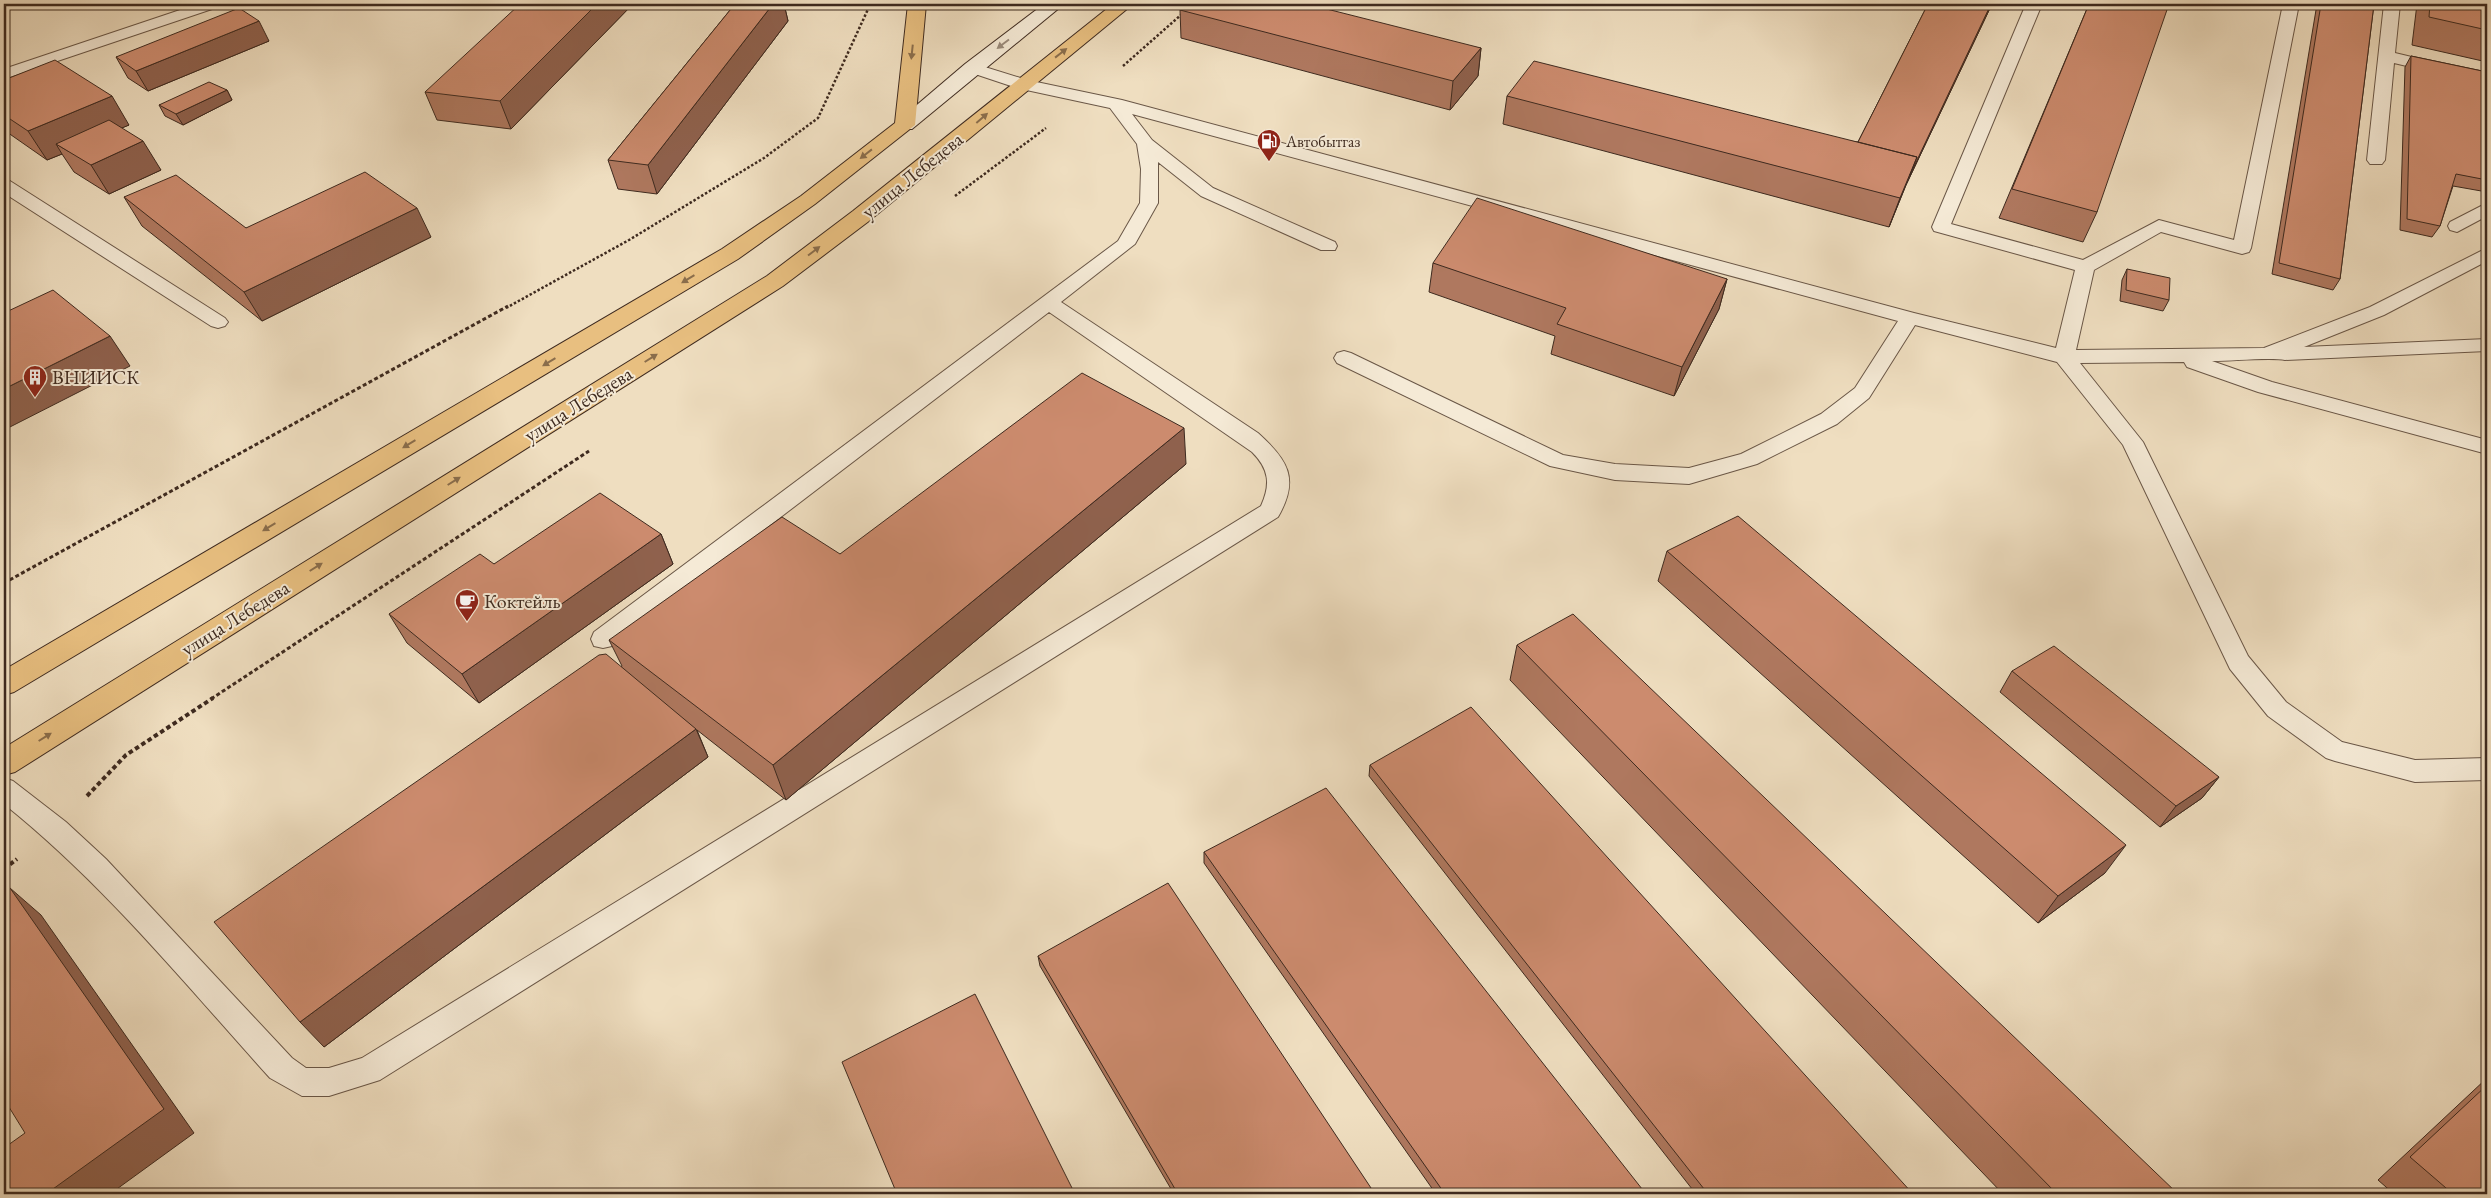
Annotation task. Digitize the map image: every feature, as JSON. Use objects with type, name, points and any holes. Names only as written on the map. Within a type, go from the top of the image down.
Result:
[{"type":"highway","name":"улица Лебедева","points":[[4,763],[775,281],[884,198],[1124,4]]},
{"type":"highway","points":[[4,684],[730,254],[808,200],[905,125],[917,5]]},
{"type":"main road","points":[[905,125],[972,68],[1056,4]]},
{"type":"lane","points":[[4,74],[214,4]]},
{"type":"lane","points":[[2034,4],[1941,227],[2085,267],[2159,226],[2242,248],[2291,4]]},
{"type":"lane","points":[[2376,160],[2392,4]]},
{"type":"lane","points":[[2386,56],[2487,80]]},
{"type":"lane","points":[[972,68],[1023,84],[1116,104],[1910,318],[2064,357],[2178,357],[2487,345]]},
{"type":"lane","points":[[1116,104],[1146,144],[1207,192],[1328,246]]},
{"type":"lane","points":[[604,639],[1126,244],[1149,203],[1150,169],[1146,144]]},
{"type":"lane","points":[[4,185],[218,322]]},
{"type":"lane","points":[[2457,226],[2487,209]]},
{"type":"lane","points":[[2266,354],[2377,311],[2487,254]]},
{"type":"lane","points":[[2064,357],[2085,267]]},
{"type":"lane","points":[[4,789],[56,830],[96,866],[282,1068],[302,1082],[329,1082],[369,1070],[1270,511],[1279,494],[1281,475],[1271,456],[1250,438],[1049,303]]},
{"type":"lane","points":[[1344,358],[1558,461],[1615,472],[1689,476],[1749,459],[1829,420],[1862,393],[1910,318]]},
{"type":"lane","points":[[2064,357],[2132,442],[2239,662],[2277,709],[2335,751],[2415,771],[2487,769]]},
{"type":"lane","points":[[2178,357],[2265,387],[2487,447]]},
{"type":"path","points":[[4,583],[629,240],[764,158],[818,118],[869,7],[917,5]]},
{"type":"path","points":[[950,200],[1086,98],[1186,10]]},
{"type":"path","points":[[4,869],[56,830],[126,755],[597,446]]},
{"type":"building","points":[[520,4],[597,4],[500,101],[425,92]]},
{"type":"building","points":[[735,4],[773,4],[648,165],[608,160]]},
{"type":"building","points":[[1187,4],[1307,4],[1481,48],[1453,81],[1180,10]]},
{"type":"building","points":[[1928,4],[1991,4],[1910,175],[1917,157],[1858,142]]},
{"type":"building","points":[[2089,4],[2169,4],[2097,212],[2012,189]]},
{"type":"building","points":[[2321,4],[2374,4],[2340,279],[2279,263]]},
{"type":"building","points":[[2430,4],[2487,4],[2487,30],[2429,17]]},
{"type":"building","points":[[239,8],[259,21],[136,71],[116,57]]},
{"type":"building","points":[[2411,56],[2487,72],[2487,180],[2456,174],[2440,226],[2407,219]]},
{"type":"building","points":[[55,60],[112,96],[28,131],[4,115],[4,80]]},
{"type":"building","points":[[1534,61],[1917,157],[1900,198],[1507,96]]},
{"type":"building","points":[[209,82],[227,90],[176,114],[159,105]]},
{"type":"building","points":[[109,120],[143,141],[91,165],[56,144]]},
{"type":"building","points":[[365,172],[417,208],[244,292],[124,197],[176,175],[246,228]]},
{"type":"building","points":[[1477,198],[1727,279],[1682,367],[1557,324],[1566,308],[1433,263]]},
{"type":"building","points":[[2127,269],[2170,278],[2169,300],[2126,290]]},
{"type":"building","points":[[53,290],[110,336],[4,389],[4,313]]},
{"type":"building","points":[[1082,373],[1184,428],[773,765],[609,640],[782,517],[840,554]]},
{"type":"building","points":[[600,493],[661,534],[462,674],[389,614],[480,554],[494,564]]},
{"type":"building","points":[[1738,516],[2126,845],[2058,896],[1667,551]]},
{"type":"building","points":[[1573,614],[2178,1194],[2057,1194],[1517,645]]},
{"type":"building","points":[[2054,646],[2219,777],[2176,806],[2012,671]]},
{"type":"building","points":[[606,654],[696,729],[300,1022],[214,922],[599,655]]},
{"type":"building","points":[[1471,707],[1913,1194],[1708,1194],[1370,765]]},
{"type":"building","points":[[1326,788],[1646,1194],[1445,1194],[1204,852]]},
{"type":"building","points":[[1168,883],[1375,1194],[1178,1194],[1038,956]]},
{"type":"building","points":[[10,888],[164,1109],[46,1194],[4,1194],[4,1148],[25,1133],[4,1099],[4,892]]},
{"type":"building","points":[[975,994],[1075,1194],[897,1194],[842,1062]]},
{"type":"building","points":[[2487,1085],[2487,1194],[2453,1194],[2410,1157]]},
{"type":"place","name":"Автобытгаз","points":[[1269,162]]},
{"type":"place","name":"ВНИИСК","points":[[35,398]]},
{"type":"place","name":"Коктейль","points":[[467,622]]}]
